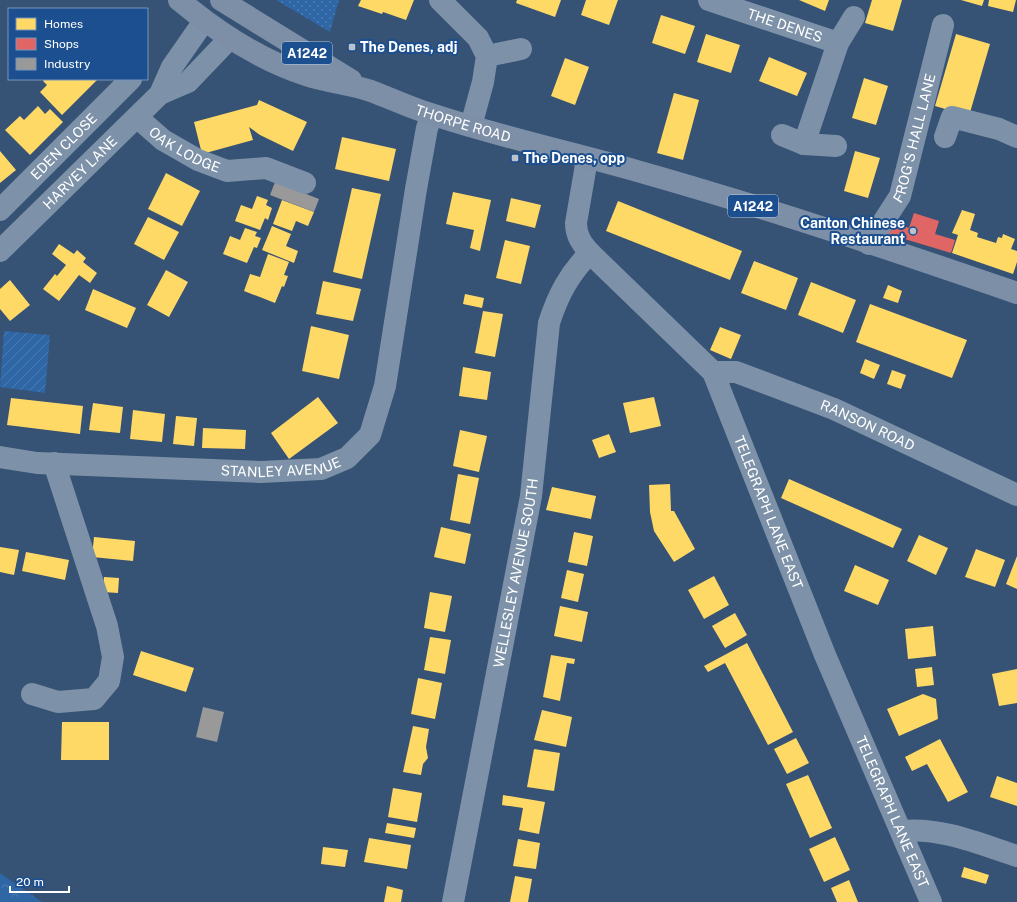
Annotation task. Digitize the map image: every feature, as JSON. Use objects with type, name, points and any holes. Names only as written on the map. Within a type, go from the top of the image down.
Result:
[{"type":"main road","name":"A1242","points":[[180,0],[204,21],[230,38]]},
{"type":"main road","name":"A1242","points":[[204,21],[220,0],[245,16]]},
{"type":"main road","points":[[230,38],[245,16]]},
{"type":"main road","name":"THORPE ROAD","points":[[245,16],[369,90]]},
{"type":"main road","name":"THORPE ROAD","points":[[230,38],[271,60],[306,75],[369,90],[432,115],[587,159],[635,170],[719,195],[1017,293]]},
{"type":"street","points":[[440,0],[478,38],[487,56],[483,82],[471,126]]},
{"type":"street","name":"THE DENES","points":[[709,0],[838,43]]},
{"type":"street","name":"THE DENES","points":[[804,144],[838,43],[854,16]]},
{"type":"street","name":"HARVEY LANE","points":[[1,248],[138,118],[160,94],[172,67],[204,21]]},
{"type":"street","name":"FROG'S HALL LANE","points":[[869,244],[900,196],[943,25]]},
{"type":"street","name":"HARVEY LANE","points":[[160,94],[188,82],[230,38]]},
{"type":"street","points":[[487,56],[521,49]]},
{"type":"street","name":"EDEN CLOSE","points":[[0,210],[127,80]]},
{"type":"street","name":"STANLEY AVENUE","points":[[0,457],[54,464],[261,472],[321,469],[347,458],[370,435],[385,386],[416,189],[427,128],[432,115]]},
{"type":"street","points":[[945,137],[952,117],[1000,129],[1017,137]]},
{"type":"street","name":"OAK LODGE","points":[[138,118],[163,140],[198,160],[227,171],[266,168],[305,183]]},
{"type":"street","points":[[782,136],[804,144],[836,146]]},
{"type":"street","name":"TELEGRAPH LANE EAST","points":[[587,159],[576,223],[576,232],[580,241],[590,253],[713,372],[825,655],[902,831],[931,902]]},
{"type":"street","name":"WELLESLEY AVENUE SOUTH","points":[[453,902],[531,496],[549,323],[568,279],[590,253]]},
{"type":"street","name":"RANSON ROAD","points":[[713,372],[736,372],[834,409],[1017,495]]},
{"type":"street","points":[[32,694],[58,702],[94,699],[109,681],[113,657],[107,626],[54,464]]},
{"type":"street","points":[[902,831],[916,830],[942,833],[1017,856]]},
{"type":"green space","points":[[276,0],[339,0],[330,32]]},
{"type":"green space","points":[[4,331],[50,335],[45,393],[0,387]]},
{"type":"green space","points":[[0,873],[42,902],[0,902]]},
{"type":"building: Homes","points":[[361,0],[414,0],[406,20],[383,12],[382,14],[358,6]]},
{"type":"building: Homes","points":[[517,0],[561,0],[555,17],[516,3]]},
{"type":"building: Homes","points":[[586,0],[618,0],[609,25],[581,15]]},
{"type":"building: Homes","points":[[799,0],[829,0],[825,11]]},
{"type":"building: Homes","points":[[872,0],[902,0],[893,31],[865,23]]},
{"type":"building: Homes","points":[[961,0],[984,0],[982,6]]},
{"type":"building: Homes","points":[[989,0],[1016,0],[1013,12],[988,6]]},
{"type":"building: Homes","points":[[661,15],[695,26],[685,54],[652,43]]},
{"type":"building: Homes","points":[[706,34],[740,45],[731,73],[697,62]]},
{"type":"building: Homes","points":[[956,34],[990,44],[969,116],[935,106]]},
{"type":"building: Homes","points":[[769,57],[807,73],[797,96],[759,81]]},
{"type":"building: Homes","points":[[565,58],[589,67],[575,105],[551,96]]},
{"type":"building: Homes","points":[[864,78],[888,86],[876,125],[852,118]]},
{"type":"building: Homes","points":[[97,80],[62,115],[40,92],[47,85],[43,81]]},
{"type":"building: Homes","points":[[674,93],[699,100],[683,160],[657,153]]},
{"type":"building: Homes","points":[[259,100],[307,122],[293,151],[260,135],[249,127],[253,140],[202,154],[194,122],[257,105]]},
{"type":"building: Homes","points":[[38,106],[45,114],[50,109],[63,122],[30,155],[5,130],[20,116],[24,120]]},
{"type":"building: Homes","points":[[342,137],[396,149],[389,181],[335,169]]},
{"type":"building: Homes","points":[[0,151],[16,170],[0,183]]},
{"type":"building: Homes","points":[[855,151],[880,158],[868,198],[844,191]]},
{"type":"building: Homes","points":[[166,173],[200,191],[182,226],[148,209]]},
{"type":"building: Homes","points":[[352,188],[381,194],[362,279],[333,272]]},
{"type":"building: Homes","points":[[453,192],[491,200],[480,251],[470,248],[474,230],[446,224]]},
{"type":"building: Homes","points":[[257,196],[268,200],[266,205],[272,208],[268,220],[265,218],[260,230],[235,221],[241,205],[252,209]]},
{"type":"building: Homes","points":[[511,198],[541,205],[535,228],[506,221]]},
{"type":"building: Homes","points":[[282,200],[314,212],[308,226],[296,221],[292,231],[273,224]]},
{"type":"building: Homes","points":[[618,201],[742,251],[730,280],[606,231]]},
{"type":"building: Homes","points":[[962,210],[975,214],[970,230],[978,233],[977,237],[996,243],[998,237],[1002,238],[1003,234],[1015,239],[1011,249],[1017,251],[1017,262],[1013,274],[952,253],[958,235],[952,233]]},
{"type":"building: Homes","points":[[148,217],[179,232],[164,260],[134,244]]},
{"type":"building: Homes","points":[[272,226],[291,234],[286,246],[298,251],[294,263],[262,250]]},
{"type":"building: Homes","points":[[245,228],[257,232],[255,236],[261,238],[257,248],[254,247],[247,263],[223,254],[230,236],[240,240]]},
{"type":"building: Homes","points":[[505,240],[530,246],[521,284],[496,278]]},
{"type":"building: Homes","points":[[59,244],[74,254],[77,250],[86,258],[83,262],[97,273],[90,283],[79,275],[59,301],[43,289],[55,274],[57,276],[66,265],[52,254]]},
{"type":"building: Homes","points":[[268,254],[289,262],[284,275],[288,276],[275,303],[244,291],[250,274],[260,277]]},
{"type":"building: Homes","points":[[754,261],[798,278],[786,310],[741,293]]},
{"type":"building: Homes","points":[[166,270],[188,282],[169,317],[147,305]]},
{"type":"building: Homes","points":[[10,280],[30,305],[10,321],[0,309],[0,289]]},
{"type":"building: Homes","points":[[323,281],[361,289],[353,321],[316,314]]},
{"type":"building: Homes","points":[[811,282],[856,300],[843,333],[798,315]]},
{"type":"building: Homes","points":[[888,285],[902,291],[898,303],[883,298]]},
{"type":"building: Homes","points":[[93,289],[136,308],[127,328],[85,310]]},
{"type":"building: Homes","points":[[465,294],[484,298],[482,308],[463,304]]},
{"type":"building: Homes","points":[[870,304],[967,340],[952,378],[856,342]]},
{"type":"building: Homes","points":[[483,311],[503,314],[495,357],[475,353]]},
{"type":"building: Homes","points":[[311,326],[349,335],[339,379],[302,371]]},
{"type":"building: Homes","points":[[720,327],[741,335],[731,359],[710,350]]},
{"type":"building: Homes","points":[[865,359],[880,365],[874,379],[860,373]]},
{"type":"building: Homes","points":[[463,367],[491,372],[487,400],[459,396]]},
{"type":"building: Homes","points":[[892,370],[906,375],[901,389],[887,384]]},
{"type":"building: Homes","points":[[318,397],[338,423],[289,459],[271,433]]},
{"type":"building: Homes","points":[[654,397],[661,426],[630,433],[623,403]]},
{"type":"building: Homes","points":[[11,398],[83,406],[80,434],[7,425]]},
{"type":"building: Homes","points":[[93,403],[123,407],[120,433],[89,430]]},
{"type":"building: Homes","points":[[133,410],[165,414],[162,442],[130,439]]},
{"type":"building: Homes","points":[[176,416],[197,418],[194,446],[173,444]]},
{"type":"building: Homes","points":[[203,428],[246,430],[245,449],[202,448]]},
{"type":"building: Homes","points":[[460,430],[487,436],[479,472],[453,466]]},
{"type":"building: Homes","points":[[609,434],[616,452],[599,458],[592,440]]},
{"type":"building: Homes","points":[[458,474],[479,478],[470,524],[450,520]]},
{"type":"building: Homes","points":[[789,479],[902,529],[893,548],[781,498]]},
{"type":"building: Homes","points":[[670,484],[671,511],[674,511],[695,549],[674,562],[654,531],[650,512],[649,485]]},
{"type":"building: Homes","points":[[552,487],[596,496],[591,519],[546,510]]},
{"type":"building: Homes","points":[[441,527],[471,534],[465,564],[434,557]]},
{"type":"building: Homes","points":[[574,532],[593,536],[587,566],[568,562]]},
{"type":"building: Homes","points":[[919,535],[948,548],[936,575],[907,561]]},
{"type":"building: Homes","points":[[94,537],[135,541],[133,561],[92,557]]},
{"type":"building: Homes","points":[[0,547],[19,550],[14,575],[0,572]]},
{"type":"building: Homes","points":[[976,549],[1005,560],[995,587],[965,577]]},
{"type":"building: Homes","points":[[26,552],[69,560],[65,580],[22,571]]},
{"type":"building: Homes","points":[[1017,556],[1017,589],[1006,584]]},
{"type":"building: Homes","points":[[855,565],[889,580],[878,605],[844,591]]},
{"type":"building: Homes","points":[[567,570],[584,574],[578,602],[561,598]]},
{"type":"building: Homes","points":[[714,576],[729,605],[704,619],[688,590]]},
{"type":"building: Homes","points":[[104,577],[119,578],[118,593],[103,592]]},
{"type":"building: Homes","points":[[430,592],[452,596],[445,632],[424,628]]},
{"type":"building: Homes","points":[[560,606],[588,612],[582,642],[554,636]]},
{"type":"building: Homes","points":[[735,613],[747,635],[725,648],[712,626]]},
{"type":"building: Homes","points":[[933,626],[936,656],[908,659],[905,629]]},
{"type":"building: Homes","points":[[430,637],[451,640],[445,674],[424,670]]},
{"type":"building: Homes","points":[[747,643],[793,732],[768,745],[725,663],[708,672],[704,666]]},
{"type":"building: Homes","points":[[141,651],[194,668],[186,692],[133,675]]},
{"type":"building: Homes","points":[[551,655],[575,659],[574,664],[567,663],[560,701],[543,697]]},
{"type":"building: Homes","points":[[932,667],[934,685],[917,687],[915,669]]},
{"type":"building: Homes","points":[[1017,669],[1017,703],[999,706],[992,674]]},
{"type":"building: Homes","points":[[418,678],[442,683],[435,719],[411,714]]},
{"type":"building: Homes","points":[[923,694],[936,699],[938,719],[899,736],[887,709]]},
{"type":"building: Homes","points":[[542,710],[572,717],[566,747],[534,740]]},
{"type":"building: Homes","points":[[62,722],[109,722],[109,760],[61,760]]},
{"type":"building: Homes","points":[[413,726],[429,729],[426,747],[428,758],[423,764],[421,775],[403,772]]},
{"type":"building: Homes","points":[[796,738],[809,763],[787,774],[774,749]]},
{"type":"building: Homes","points":[[940,739],[968,792],[948,802],[927,764],[912,771],[905,757]]},
{"type":"building: Homes","points":[[534,749],[560,753],[554,791],[527,787]]},
{"type":"building: Homes","points":[[808,775],[832,828],[810,838],[786,784]]},
{"type":"building: Homes","points":[[997,776],[1017,783],[1017,806],[990,797]]},
{"type":"building: Homes","points":[[393,788],[422,793],[417,822],[388,817]]},
{"type":"building: Homes","points":[[503,795],[545,802],[539,834],[519,830],[523,808],[502,805]]},
{"type":"building: Homes","points":[[387,823],[416,828],[414,838],[385,833]]},
{"type":"building: Homes","points":[[835,837],[850,870],[824,882],[809,849]]},
{"type":"building: Homes","points":[[369,838],[411,845],[407,869],[364,862]]},
{"type":"building: Homes","points":[[518,839],[540,843],[536,869],[513,866]]},
{"type":"building: Homes","points":[[323,847],[348,850],[345,867],[321,864]]},
{"type":"building: Homes","points":[[964,867],[989,875],[986,884],[961,877]]},
{"type":"building: Homes","points":[[515,876],[532,879],[528,902],[510,902]]},
{"type":"building: Homes","points":[[849,880],[858,902],[837,902],[831,888]]},
{"type":"building: Homes","points":[[387,886],[403,890],[401,902],[384,902]]},
{"type":"building: Shops","name":"Canton Chinese Restaurant","points":[[914,213],[939,221],[935,234],[955,240],[951,253],[888,234],[892,222],[909,228]]},
{"type":"building: Industry","points":[[275,182],[319,199],[314,212],[270,195]]},
{"type":"building: Industry","points":[[203,707],[224,712],[217,742],[196,737]]},
{"type":"place","name":"The Denes, adj","points":[[352,47]]},
{"type":"place","name":"The Denes, opp","points":[[515,158]]},
{"type":"place","name":"Canton Chinese Restaurant","points":[[913,231]]}]
